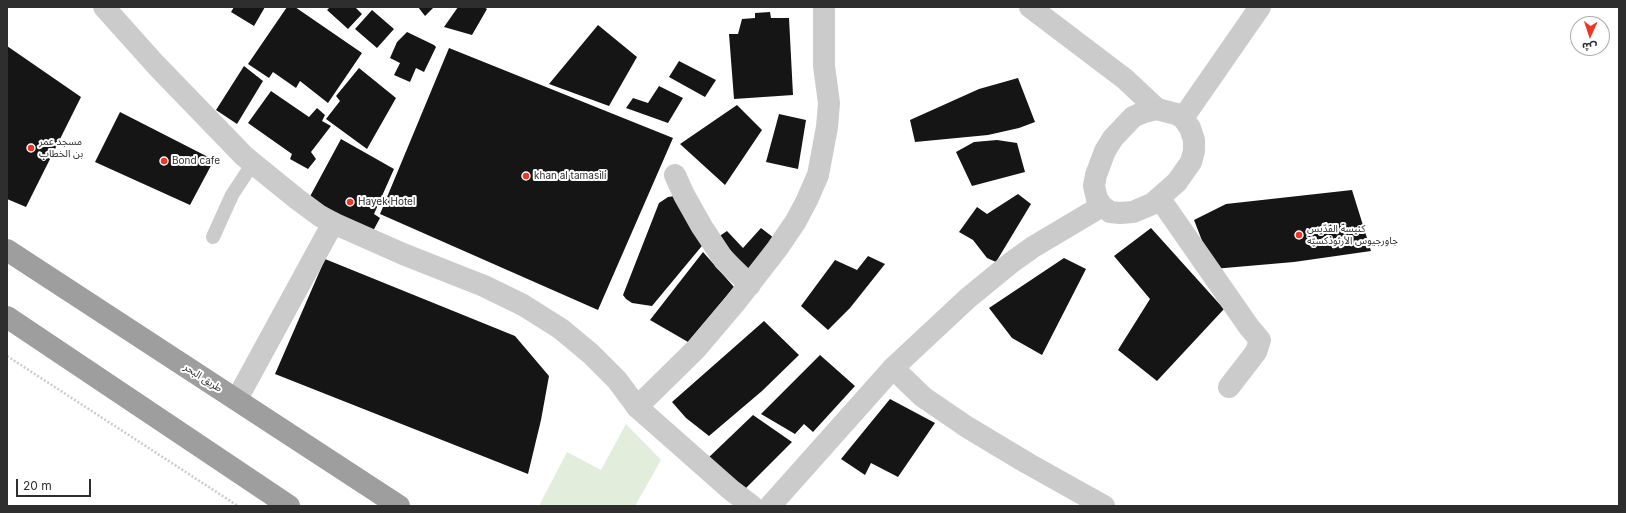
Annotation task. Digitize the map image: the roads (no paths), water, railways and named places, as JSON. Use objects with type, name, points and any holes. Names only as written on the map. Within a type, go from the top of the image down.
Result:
[{"type":"highway","name":"طريق البحر","points":[[7,250],[399,506]]},
{"type":"highway","points":[[7,317],[289,506]]},
{"type":"street","points":[[104,7],[180,91],[244,156],[297,199],[320,216],[333,223],[403,254],[484,286],[523,305],[561,329],[591,354],[617,380],[637,407],[731,490],[752,506]]},
{"type":"street","points":[[637,407],[696,349],[750,285],[796,221],[818,175],[827,128],[829,103],[824,66],[824,7]]},
{"type":"street","points":[[1030,7],[1125,79],[1158,109],[1176,114],[1183,118],[1190,128],[1194,140],[1192,157],[1185,172],[1160,199],[1143,210],[1120,213],[1110,212],[1102,206],[1094,186],[1096,175],[1106,151],[1113,138],[1133,117],[1144,112],[1158,109]]},
{"type":"street","points":[[1183,118],[1260,7]]},
{"type":"street","points":[[676,175],[684,195],[706,234],[724,260],[750,285]]},
{"type":"street","points":[[1160,199],[1249,327],[1260,340],[1256,352],[1229,387]]},
{"type":"street","points":[[770,506],[893,368],[988,280],[1033,247],[1102,206]]},
{"type":"street","points":[[237,400],[333,223]]},
{"type":"street","points":[[893,368],[923,397],[967,427],[1027,463],[1104,506]]},
{"type":"lane","points":[[213,237],[232,195],[253,163]]},
{"type":"place","name":"مسجد عمر بن الخطاب","points":[[31,148]]},
{"type":"place","name":"Bond cafe","points":[[164,161]]},
{"type":"place","name":"khan al tamasili","points":[[526,176]]},
{"type":"place","name":"Hayek Hotel","points":[[350,202]]},
{"type":"place","name":"كنيسة القدّيس جاورجيوس الأرثوذكسيّة","points":[[1299,235]]}]
